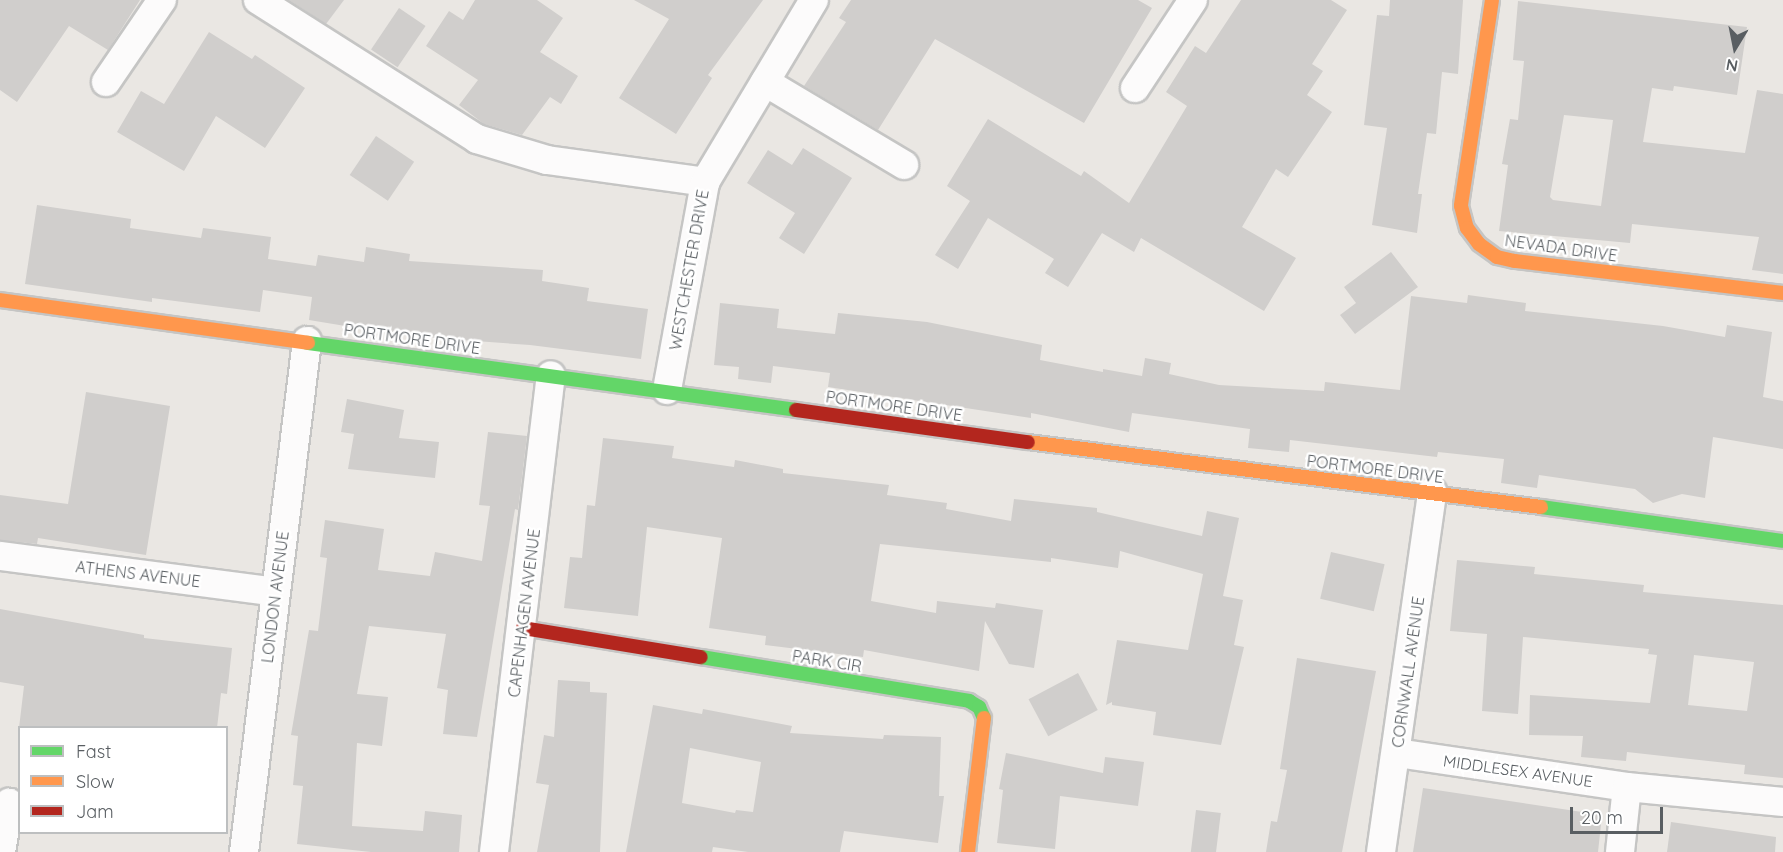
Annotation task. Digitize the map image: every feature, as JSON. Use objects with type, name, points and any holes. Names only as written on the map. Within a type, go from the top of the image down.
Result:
[{"type":"street","points":[[106,82],[162,0]]},
{"type":"street","points":[[258,0],[477,139],[547,160],[705,182]]},
{"type":"street","name":"WESTCHESTER DRIVE","points":[[667,390],[705,182],[814,0]]},
{"type":"street","points":[[1135,88],[1193,0]]},
{"type":"street","name":"NEVADA DRIVE","points":[[1492,0],[1461,206],[1467,228],[1479,244],[1497,257],[1515,261],[1783,293]]},
{"type":"street","points":[[765,82],[904,165]]},
{"type":"street","name":"PORTMORE DRIVE","points":[[0,300],[667,390],[1215,468],[1432,492],[1783,541]]},
{"type":"street","name":"LONDON AVENUE","points":[[239,836],[276,592],[307,341]]},
{"type":"street","name":"CAPENHAGEN AVENUE","points":[[494,852],[523,628],[551,375]]},
{"type":"street","name":"CORNWALL AVENUE","points":[[1381,852],[1397,753],[1432,492]]},
{"type":"street","name":"ATHENS AVENUE","points":[[0,556],[276,592]]},
{"type":"street","name":"PARK CIR","points":[[523,628],[969,701],[979,707],[984,719],[968,852]]},
{"type":"street","name":"MIDDLESEX AVENUE","points":[[1397,753],[1628,787],[1783,802]]},
{"type":"street","points":[[1620,852],[1628,787]]},
{"type":"street","points":[[2,852],[9,803]]},
{"type":"building","points":[[0,0],[140,0],[108,50],[69,26],[17,102],[0,90]]},
{"type":"building","points":[[289,0],[344,0],[326,24]]},
{"type":"building","points":[[475,0],[537,0],[563,18],[540,52],[578,76],[561,104],[550,97],[522,135],[484,124],[459,105],[478,80],[426,46],[449,11],[463,20]]},
{"type":"building","points":[[634,0],[763,0],[708,75],[712,78],[676,134],[619,98],[669,19]]},
{"type":"building","points":[[851,0],[1138,0],[1152,8],[1084,123],[935,39],[878,130],[804,86],[846,22],[839,18]]},
{"type":"building","points":[[1241,0],[1331,0],[1347,10],[1312,64],[1323,71],[1307,95],[1332,112],[1288,177],[1276,169],[1242,227],[1296,258],[1264,311],[1141,238],[1134,252],[1102,233],[1068,287],[1045,273],[1054,259],[988,218],[958,269],[935,255],[970,201],[947,186],[988,119],[1081,176],[1084,171],[1129,203],[1187,106],[1166,92],[1195,46],[1206,53]]},
{"type":"building","points":[[1390,0],[1463,0],[1458,74],[1442,72],[1436,134],[1427,133],[1418,194],[1422,194],[1417,233],[1372,225],[1387,128],[1364,125],[1377,15],[1389,16]]},
{"type":"building","points":[[1518,1],[1747,27],[1737,95],[1674,86],[1673,91],[1652,88],[1643,142],[1745,153],[1757,90],[1783,94],[1783,274],[1752,270],[1759,237],[1632,224],[1630,243],[1499,231],[1508,165],[1502,164],[1510,119],[1518,120],[1524,61],[1513,60]],"holes":[[[1564,115],[1613,120],[1601,206],[1553,200],[1550,197]]]},
{"type":"building","points":[[399,8],[426,26],[398,67],[371,49]]},
{"type":"building","points":[[209,32],[252,59],[255,55],[305,88],[265,148],[216,116],[184,171],[117,132],[141,91],[164,104]]},
{"type":"building","points":[[376,136],[414,162],[388,201],[350,175]]},
{"type":"building","points":[[803,148],[852,178],[804,254],[779,238],[795,213],[747,183],[768,150],[792,165]]},
{"type":"building","points":[[37,205],[131,219],[130,228],[201,238],[203,228],[271,237],[268,259],[316,266],[318,255],[364,262],[366,247],[410,254],[409,261],[543,270],[542,281],[589,288],[587,301],[648,309],[641,359],[530,345],[406,336],[309,320],[312,297],[263,290],[260,312],[152,298],[152,302],[25,284]]},
{"type":"building","points":[[1391,252],[1418,287],[1355,334],[1340,315],[1356,303],[1344,287]]},
{"type":"building","points":[[1468,295],[1526,303],[1525,311],[1663,326],[1725,337],[1727,325],[1772,332],[1763,397],[1783,401],[1783,449],[1713,437],[1705,498],[1682,494],[1653,503],[1635,489],[1539,475],[1537,488],[1501,483],[1504,459],[1438,452],[1437,457],[1290,440],[1289,452],[1248,448],[1250,429],[1132,413],[1129,432],[1031,413],[1031,418],[828,387],[830,373],[773,366],[771,383],[738,379],[739,367],[714,365],[720,303],[779,309],[777,328],[835,334],[838,313],[927,322],[1042,345],[1040,360],[1103,372],[1103,369],[1142,376],[1145,358],[1171,363],[1169,374],[1219,385],[1324,391],[1325,382],[1400,390],[1411,296],[1467,303]]},
{"type":"building","points":[[86,392],[170,406],[146,555],[38,538],[37,544],[0,540],[0,495],[68,504]]},
{"type":"building","points":[[347,399],[404,410],[399,438],[439,442],[435,478],[348,469],[354,434],[341,432]]},
{"type":"building","points":[[488,432],[527,436],[518,510],[515,509],[477,737],[443,734],[448,690],[437,688],[446,634],[369,626],[357,694],[388,697],[382,746],[357,743],[352,826],[423,831],[425,811],[462,815],[459,852],[371,852],[297,844],[303,786],[293,785],[298,736],[291,735],[309,630],[318,631],[327,558],[320,557],[325,520],[384,529],[378,570],[430,576],[435,552],[482,561],[490,506],[479,505]]},
{"type":"building","points":[[603,438],[674,446],[672,458],[734,467],[735,460],[783,469],[783,473],[889,485],[887,495],[947,503],[946,509],[1011,521],[1014,499],[1097,508],[1097,512],[1202,536],[1207,511],[1239,518],[1223,596],[1243,600],[1234,645],[1244,647],[1221,745],[1153,735],[1156,712],[1112,705],[1112,702],[1106,705],[1117,640],[1188,650],[1203,574],[1120,551],[1118,568],[1051,558],[1051,562],[880,544],[871,601],[936,613],[937,601],[995,608],[996,603],[1043,610],[1034,668],[1009,664],[985,621],[979,671],[864,650],[863,657],[765,645],[766,636],[709,628],[722,538],[647,527],[638,616],[564,608],[570,557],[582,558],[587,505],[595,506]]},
{"type":"building","points":[[1331,552],[1385,564],[1374,611],[1320,599]]},
{"type":"building","points":[[1457,560],[1535,567],[1534,574],[1644,585],[1643,592],[1783,605],[1783,778],[1744,774],[1745,765],[1627,752],[1626,761],[1581,757],[1583,736],[1529,735],[1530,695],[1650,703],[1657,655],[1648,654],[1649,649],[1523,637],[1518,714],[1482,711],[1487,634],[1450,631]],"holes":[[[1694,655],[1754,662],[1747,711],[1688,705]]]},
{"type":"building","points":[[0,609],[144,635],[144,638],[232,648],[227,694],[221,693],[217,726],[19,726],[24,686],[0,682]]},
{"type":"building","points":[[1297,658],[1376,671],[1342,852],[1266,852],[1271,821],[1277,822],[1287,770],[1280,769]]},
{"type":"building","points":[[1078,673],[1098,710],[1048,736],[1029,699]]},
{"type":"building","points":[[558,680],[590,682],[590,692],[607,693],[600,852],[537,852],[549,785],[536,783],[544,735],[554,737]]},
{"type":"building","points":[[653,705],[702,714],[703,709],[792,726],[790,733],[883,739],[884,735],[941,737],[939,796],[944,796],[938,843],[844,831],[840,852],[748,852],[713,847],[712,852],[626,852]],"holes":[[[690,748],[761,762],[753,812],[736,810],[735,813],[682,803]]]},
{"type":"building","points":[[1006,753],[1103,773],[1105,757],[1144,762],[1138,806],[1060,796],[1055,849],[997,843],[1003,790],[999,789]]},
{"type":"building","points":[[1423,788],[1602,815],[1598,852],[1413,852]]},
{"type":"building","points":[[1196,810],[1221,813],[1216,852],[1191,852]]},
{"type":"building","points":[[1671,822],[1776,837],[1775,852],[1667,852]]},
{"type":"traffic: fast","points":[[308,343],[796,410]]},
{"type":"traffic: fast","points":[[1541,507],[1783,541]]},
{"type":"traffic: fast","points":[[701,657],[969,701],[979,707],[984,718]]},
{"type":"traffic: slow","points":[[1492,0],[1461,206],[1467,228],[1479,244],[1497,257],[1515,261],[1783,293]]},
{"type":"traffic: slow","points":[[0,300],[308,343]]},
{"type":"traffic: slow","points":[[1028,442],[1541,507]]},
{"type":"traffic: slow","points":[[968,852],[984,718]]},
{"type":"traffic: jam","points":[[796,410],[1028,442]]},
{"type":"traffic: jam","points":[[523,628],[701,657]]}]
